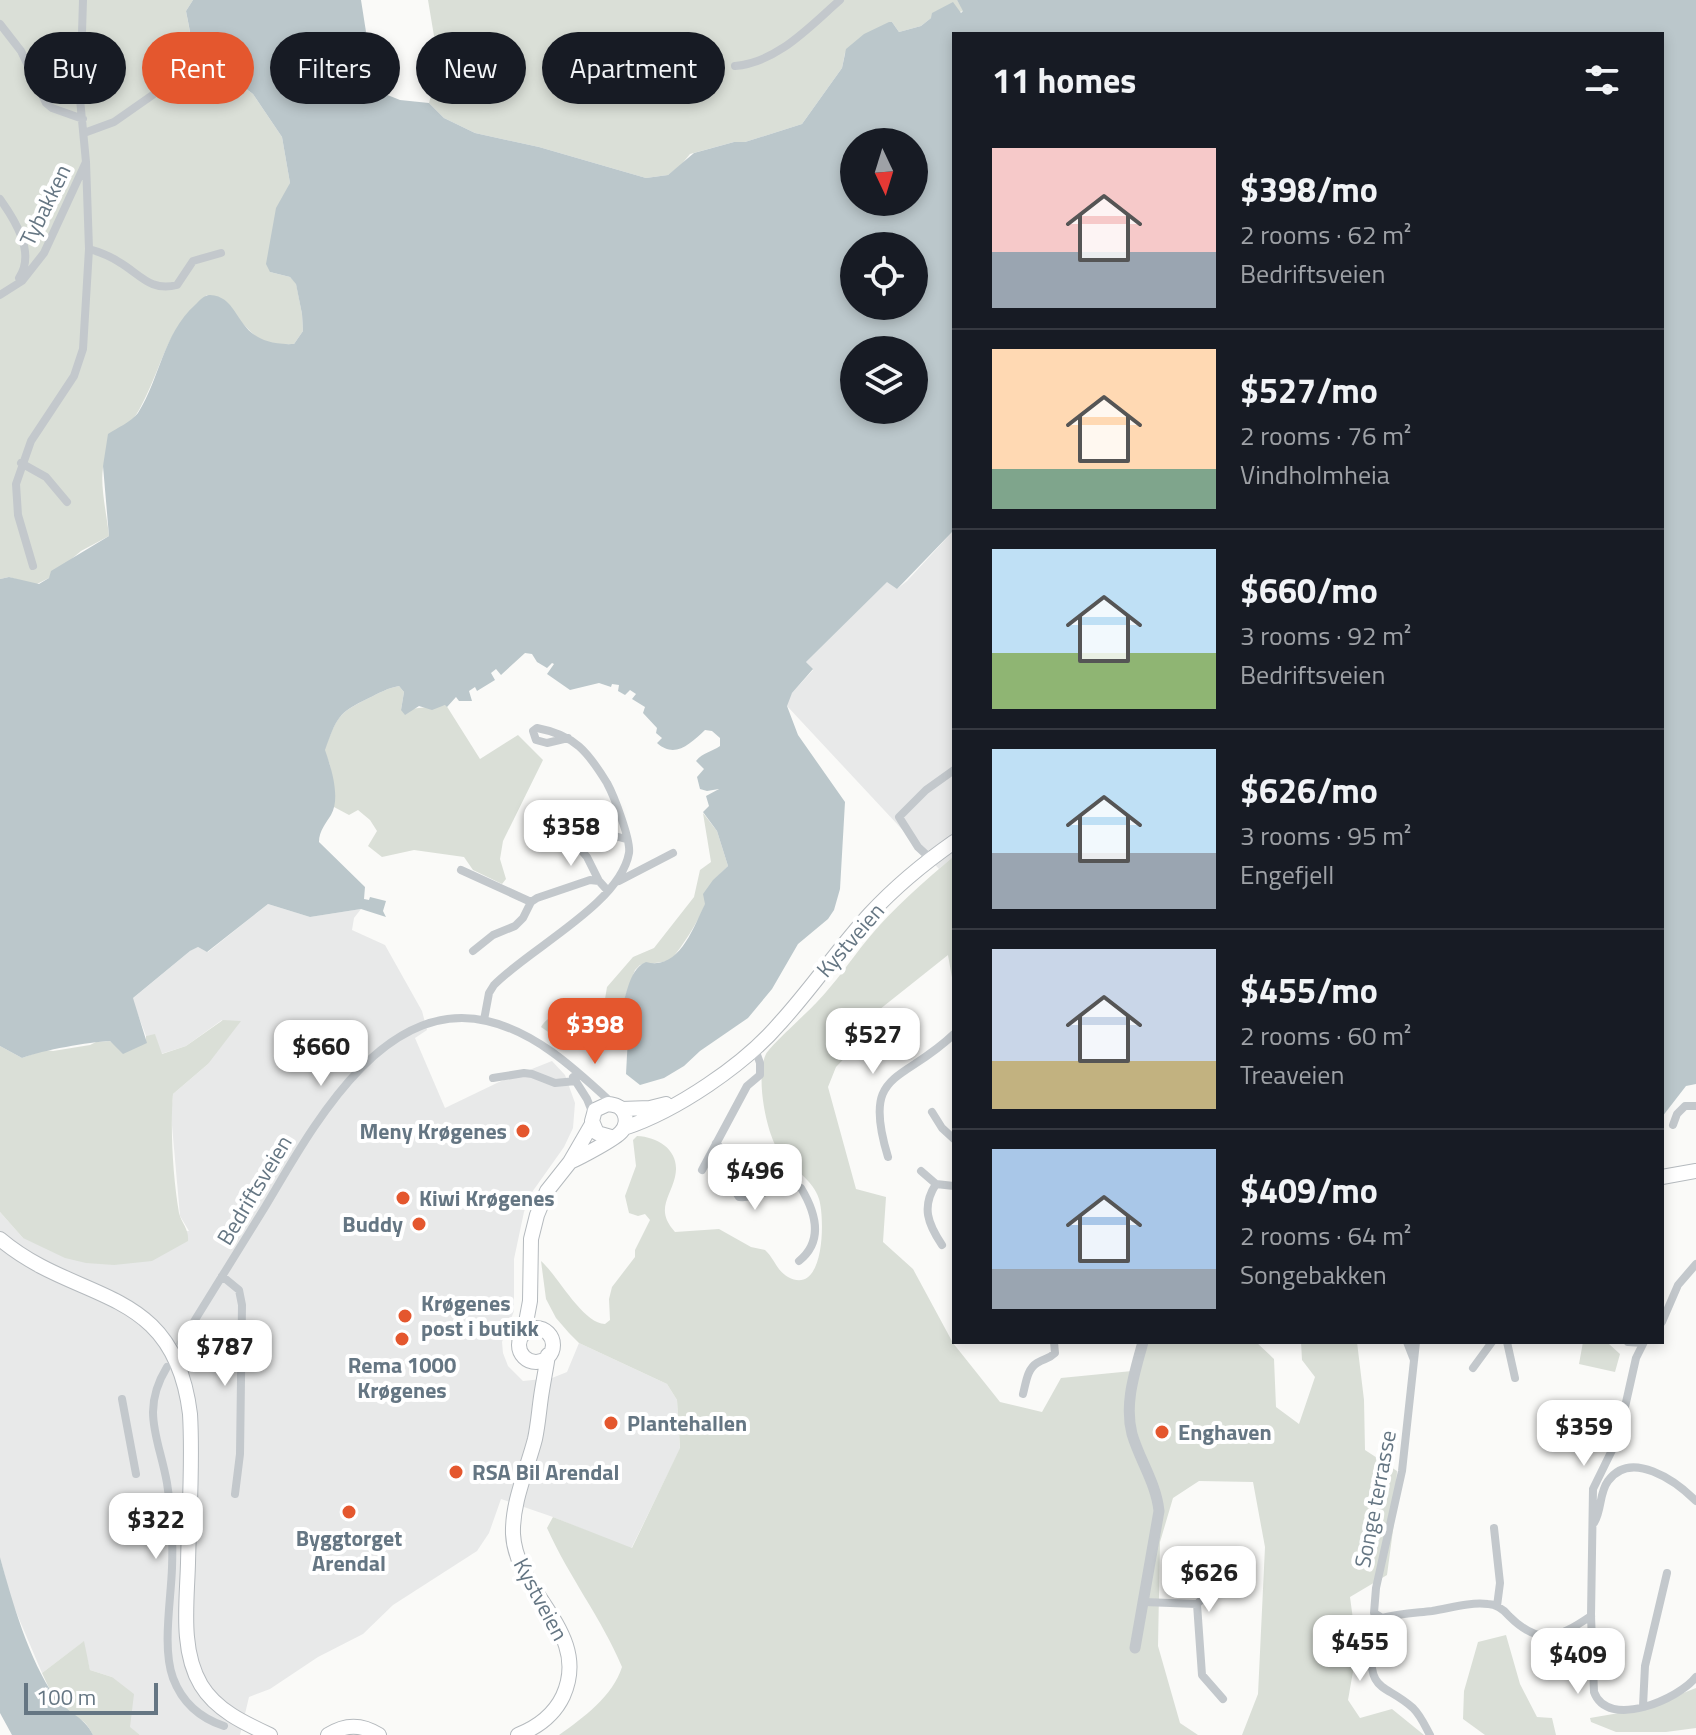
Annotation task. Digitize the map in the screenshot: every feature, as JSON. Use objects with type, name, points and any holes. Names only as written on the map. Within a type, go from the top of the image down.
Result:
[{"type":"main road","name":"Kystveien","points":[[570,1162],[618,1133],[667,1110],[755,1049],[780,1024],[871,913],[952,843]]},
{"type":"main road","name":"Kystveien","points":[[617,1106],[639,1109],[674,1103]]},
{"type":"main road","points":[[617,1106],[626,1120],[618,1133],[597,1133],[593,1119],[599,1107],[617,1106]]},
{"type":"main road","name":"Kystveien","points":[[524,1333],[530,1301],[531,1239],[537,1215],[547,1191],[570,1162],[593,1119]]},
{"type":"main road","points":[[1664,1177],[1694,1171]]},
{"type":"main road","points":[[0,1239],[32,1262],[129,1307],[147,1322],[171,1351],[186,1386],[190,1414],[187,1613],[192,1664],[202,1686],[217,1705],[270,1735]]},
{"type":"main road","name":"Kystveien","points":[[531,1279],[545,1330]]},
{"type":"main road","points":[[536,1328],[545,1330],[553,1344],[548,1355],[540,1361],[527,1359],[519,1345],[524,1333],[536,1328]]},
{"type":"main road","name":"Kystveien","points":[[518,1735],[538,1725],[557,1707],[570,1669],[562,1632],[523,1573],[514,1542],[516,1508],[536,1435],[548,1355]]},
{"type":"main road","name":"Kystveien","points":[[527,1359],[541,1395]]},
{"type":"main road","points":[[328,1735],[356,1726],[379,1735]]},
{"type":"street","name":"Tybakken","points":[[33,566],[15,500],[16,484],[31,441],[78,368],[86,327],[89,249],[80,58],[83,0]]},
{"type":"street","points":[[735,66],[752,64],[788,45],[840,0]]},
{"type":"street","points":[[0,24],[21,51],[46,103],[83,119]]},
{"type":"street","points":[[84,133],[114,122],[142,102]]},
{"type":"street","name":"Tybakken","points":[[0,295],[22,281],[44,253],[86,162]]},
{"type":"street","points":[[0,199],[23,243],[26,268],[19,278],[22,281]]},
{"type":"street","points":[[89,249],[118,260],[147,284],[164,287],[177,285],[193,261],[221,253]]},
{"type":"street","points":[[21,463],[46,477],[67,502]]},
{"type":"street","points":[[568,738],[579,743],[608,784],[615,800],[629,854],[618,881]]},
{"type":"street","points":[[931,859],[918,847],[899,817],[926,790],[952,771]]},
{"type":"street","points":[[608,891],[575,843],[595,843],[611,835],[626,839]]},
{"type":"street","points":[[484,1020],[489,993],[494,985],[576,920],[618,881],[673,853]]},
{"type":"street","points":[[461,870],[531,902]]},
{"type":"street","points":[[473,951],[493,935],[515,926],[531,902],[583,881],[599,881]]},
{"type":"street","name":"Bedriftsveien","points":[[185,1336],[324,1111],[372,1056],[402,1035],[432,1023],[458,1019],[484,1020],[516,1030],[554,1055],[617,1106]]},
{"type":"street","points":[[888,1157],[879,1123],[883,1090],[890,1080],[920,1062],[952,1036]]},
{"type":"street","points":[[702,1170],[747,1086],[760,1075],[755,1049]]},
{"type":"street","name":"Bedriftsveien","points":[[554,1055],[576,1081],[593,1119]]},
{"type":"street","points":[[493,1078],[524,1073],[555,1083],[576,1081]]},
{"type":"street","points":[[1673,1125],[1677,1114],[1685,1106],[1696,1106]]},
{"type":"street","points":[[932,1112],[952,1137]]},
{"type":"street","points":[[716,1143],[727,1156],[735,1192],[739,1197],[748,1198],[787,1186],[801,1188],[813,1211],[816,1230],[813,1247],[799,1261]]},
{"type":"street","points":[[921,1171],[936,1184],[952,1186]]},
{"type":"street","points":[[936,1184],[928,1199],[927,1217],[942,1245]]},
{"type":"street","points":[[1664,1317],[1678,1285],[1696,1264]]},
{"type":"street","name":"Bedriftsveien","points":[[222,1276],[239,1290],[242,1305],[240,1454],[235,1494]]},
{"type":"street","points":[[1023,1394],[1031,1369],[1052,1357],[1054,1344]]},
{"type":"street","points":[[1135,1648],[1159,1511],[1156,1492],[1133,1436],[1130,1419],[1131,1388],[1142,1344]]},
{"type":"street","name":"Songe terrasse","points":[[1408,1344],[1414,1361]]},
{"type":"street","name":"Songe terrasse","points":[[1416,1344],[1402,1471],[1373,1607],[1377,1616],[1372,1623],[1371,1651],[1376,1682],[1412,1708],[1430,1735]]},
{"type":"street","points":[[1473,1368],[1491,1344]]},
{"type":"street","points":[[1507,1344],[1515,1378]]},
{"type":"street","points":[[1643,1344],[1636,1358],[1618,1438],[1593,1489],[1591,1671],[1596,1698],[1613,1710],[1667,1700],[1681,1692],[1696,1677]]},
{"type":"street","points":[[167,1367],[154,1393],[152,1411],[154,1436],[167,1483],[173,1529],[169,1660],[177,1687],[188,1703],[206,1718],[224,1726]]},
{"type":"street","points":[[122,1399],[136,1474]]},
{"type":"street","points":[[1593,1525],[1608,1481],[1622,1469],[1638,1467],[1650,1470],[1696,1501]]},
{"type":"street","points":[[1494,1528],[1500,1583],[1497,1606]]},
{"type":"street","points":[[1144,1602],[1197,1604],[1211,1592],[1218,1580],[1220,1555]]},
{"type":"street","points":[[1643,1706],[1645,1666],[1667,1573]]},
{"type":"street","points":[[1377,1616],[1382,1618],[1466,1603],[1497,1606],[1524,1631],[1534,1636],[1558,1635],[1591,1616]]},
{"type":"street","points":[[1197,1604],[1202,1675],[1223,1699]]},
{"type":"shaded area","points":[[0,0],[193,0],[186,11],[190,32],[142,32],[142,104],[254,104],[254,95],[282,137],[290,183],[270,272],[290,277],[296,283],[303,331],[294,344],[276,345],[258,339],[207,295],[173,335],[139,410],[105,462],[102,483],[109,536],[81,551],[49,578],[35,585],[9,577],[0,579]]},
{"type":"shaded area","points":[[193,0],[361,0],[366,32],[270,32],[270,104],[400,104],[400,100],[430,104],[444,118],[475,133],[539,147],[646,178],[668,175],[694,153],[745,142],[802,124],[842,68],[846,49],[864,34],[889,22],[899,32],[921,26],[931,18],[932,13],[953,2],[961,13],[963,11],[957,0],[1696,0],[1696,1084],[1686,1086],[1664,1114],[1664,32],[952,32],[952,532],[897,589],[887,582],[806,662],[813,669],[792,693],[787,706],[798,735],[845,802],[840,889],[834,910],[828,919],[798,944],[772,989],[748,1018],[684,1066],[664,1078],[640,1085],[626,1074],[628,1037],[615,1036],[609,1027],[620,1012],[633,974],[646,962],[658,963],[676,954],[690,935],[705,904],[703,894],[728,866],[717,831],[703,812],[709,806],[706,796],[719,789],[700,789],[697,777],[704,769],[696,761],[720,746],[720,738],[712,731],[705,730],[682,748],[664,748],[657,743],[662,738],[656,733],[657,728],[643,713],[645,707],[632,699],[636,694],[630,690],[625,695],[618,691],[619,685],[612,684],[611,687],[599,683],[570,690],[547,674],[554,664],[547,668],[537,662],[532,654],[525,653],[501,675],[496,669],[491,673],[495,680],[477,691],[475,687],[469,691],[472,701],[459,701],[456,697],[447,707],[432,710],[419,706],[405,715],[401,710],[404,692],[399,686],[350,708],[336,723],[325,750],[334,782],[334,808],[321,831],[319,842],[365,887],[364,899],[369,900],[370,897],[386,901],[383,911],[386,917],[361,909],[310,917],[268,904],[207,952],[198,947],[190,951],[133,998],[147,1043],[123,1054],[110,1041],[66,1047],[22,1058],[0,1046],[0,579],[9,577],[39,584],[49,578],[51,571],[109,536],[103,466],[108,434],[138,413],[176,329],[202,298],[210,295],[221,298],[249,330],[259,338],[274,343],[294,344],[303,331],[296,284],[290,277],[270,272],[266,264],[276,208],[290,183],[282,137],[254,95],[254,32],[190,32],[186,11]]},
{"type":"shaded area","points":[[428,0],[957,0],[964,11],[931,18],[921,26],[899,32],[892,22],[845,53],[842,68],[802,124],[745,142],[690,154],[668,175],[646,178],[539,147],[475,133],[444,118],[430,104],[526,104],[526,32],[433,32]]},
{"type":"shaded area","points":[[952,532],[952,858],[939,869],[787,706],[792,693],[813,670],[806,662],[887,581],[897,589]]},
{"type":"shaded area","points":[[399,686],[404,692],[401,710],[446,705],[480,759],[518,735],[543,760],[503,841],[500,859],[506,879],[502,884],[473,870],[464,857],[414,850],[382,857],[368,846],[377,831],[370,820],[358,810],[349,815],[334,807],[330,765],[324,750],[336,723],[350,708]]},
{"type":"shaded area","points":[[703,813],[717,831],[728,866],[715,880],[689,934],[670,961],[640,965],[635,970],[616,1022],[564,1043],[541,1027],[546,1021],[558,1015],[588,1010],[605,999],[607,987],[633,957],[654,948],[694,897],[700,870],[711,862]]},
{"type":"shaded area","points":[[952,858],[952,978],[948,955],[855,1029],[860,1042],[836,1067],[828,1087],[856,1189],[886,1197],[883,1242],[913,1269],[952,1344],[1000,1402],[1042,1412],[1061,1378],[1132,1371],[1140,1344],[1258,1344],[1274,1359],[1276,1407],[1299,1424],[1315,1377],[1302,1360],[1301,1344],[1357,1344],[1364,1400],[1365,1450],[1397,1471],[1387,1575],[1350,1597],[1357,1649],[1348,1700],[1360,1718],[1392,1709],[1424,1735],[1242,1735],[1258,1694],[1265,1547],[1253,1482],[1199,1481],[1173,1498],[1160,1542],[1158,1646],[1180,1723],[1198,1735],[559,1735],[604,1697],[622,1667],[547,1528],[553,1517],[632,1548],[680,1448],[677,1400],[667,1384],[579,1343],[556,1318],[546,1299],[541,1261],[588,1316],[605,1324],[610,1320],[612,1287],[635,1257],[635,1250],[650,1220],[645,1214],[638,1216],[629,1213],[625,1196],[636,1166],[633,1140],[637,1136],[661,1143],[675,1160],[675,1177],[665,1210],[675,1232],[719,1229],[751,1247],[765,1250],[788,1277],[800,1280],[809,1276],[820,1253],[822,1222],[819,1199],[812,1186],[780,1153],[770,1133],[762,1090],[763,1064],[775,1043],[824,994],[867,940],[909,896]]},
{"type":"shaded area","points":[[268,904],[310,917],[361,909],[354,918],[352,930],[385,945],[422,1011],[427,1030],[415,1038],[445,1108],[552,1061],[565,1075],[575,1103],[573,1128],[564,1147],[530,1195],[524,1212],[514,1259],[514,1311],[502,1342],[503,1353],[508,1366],[523,1381],[552,1378],[567,1372],[579,1343],[667,1384],[677,1400],[680,1449],[631,1549],[501,1499],[489,1533],[477,1551],[393,1605],[363,1634],[318,1657],[270,1689],[249,1697],[240,1735],[140,1735],[130,1728],[112,1677],[90,1670],[83,1642],[42,1673],[11,1600],[0,1557],[0,1212],[23,1238],[189,1231],[180,1216],[171,1114],[173,1094],[208,1064],[222,1020],[186,1046],[161,1054],[155,1035],[146,1036],[132,999],[190,951],[198,947],[208,952]]},
{"type":"shaded area","points":[[223,1020],[241,1021],[208,1064],[173,1094],[175,1184],[179,1213],[188,1241],[152,1261],[114,1265],[65,1258],[23,1238],[0,1212],[0,1046],[22,1058],[44,1050],[96,1042],[110,1041],[120,1049],[146,1041],[146,1036],[155,1034],[162,1054],[186,1046]]},
{"type":"shaded area","points":[[1583,1344],[1609,1344],[1620,1354],[1615,1372],[1579,1364]]},
{"type":"shaded area","points":[[0,1557],[22,1630],[37,1666],[55,1697],[85,1723],[93,1735],[12,1735],[0,1713]]},
{"type":"shaded area","points":[[1506,1635],[1520,1684],[1537,1717],[1552,1718],[1556,1735],[1485,1735],[1463,1719],[1464,1691],[1478,1642]]},
{"type":"shaded area","points":[[84,1641],[90,1670],[112,1677],[134,1694],[130,1727],[140,1735],[93,1735],[85,1723],[64,1710],[53,1695],[42,1673]]},
{"type":"shaded area","points":[[1696,1688],[1696,1728],[1666,1732],[1616,1732],[1591,1722],[1590,1718],[1642,1709]]},
{"type":"tunnel","points":[[173,1356],[185,1336]]},
{"type":"place","name":"Meny Krøgenes","points":[[523,1131]]},
{"type":"place","name":"Kiwi Krøgenes","points":[[403,1198]]},
{"type":"place","name":"Buddy","points":[[419,1224]]},
{"type":"place","name":"Krøgenes post i butikk","points":[[405,1316]]},
{"type":"place","name":"Rema 1000 Krøgenes","points":[[402,1339]]},
{"type":"place","name":"Plantehallen","points":[[611,1423]]},
{"type":"place","name":"Enghaven","points":[[1162,1432]]},
{"type":"place","name":"RSA Bil Arendal","points":[[456,1472]]},
{"type":"place","name":"Byggtorget Arendal","points":[[349,1512]]}]
